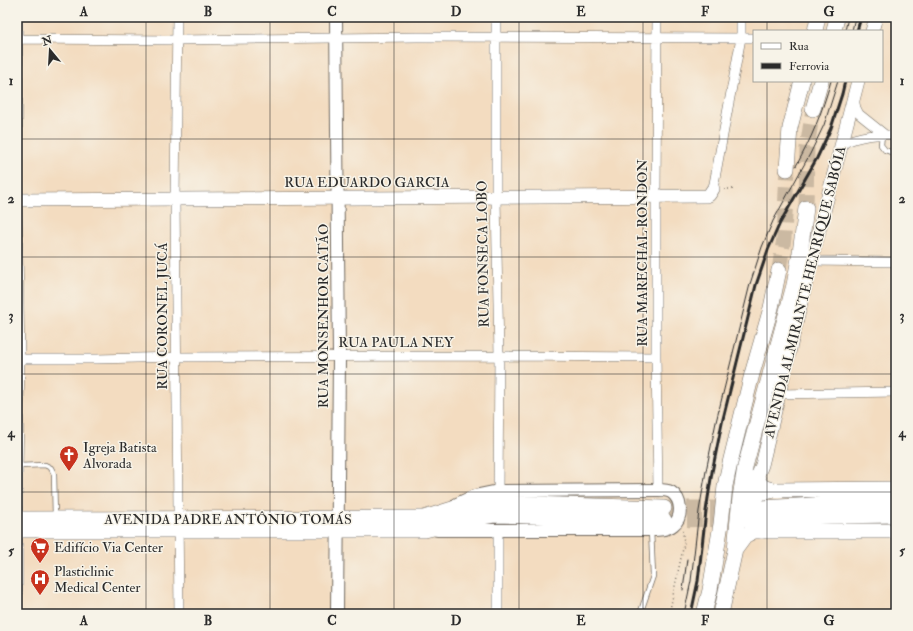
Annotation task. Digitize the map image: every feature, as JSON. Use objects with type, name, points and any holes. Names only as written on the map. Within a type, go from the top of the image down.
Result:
[{"type":"main road","points":[[815,30],[818,17]]},
{"type":"main road","points":[[834,30],[837,17]]},
{"type":"main road","points":[[872,30],[876,17]]},
{"type":"main road","points":[[787,169],[790,128],[802,82]]},
{"type":"main road","points":[[813,109],[821,82]]},
{"type":"main road","name":"AVENIDA ALMIRANTE HENRIQUE SABÓIA","points":[[740,497],[757,477],[762,465],[811,262],[858,82]]},
{"type":"main road","name":"RUA EDUARDO GARCIA","points":[[17,200],[656,197],[707,196],[712,189]]},
{"type":"main road","name":"AVENIDA ALMIRANTE HENRIQUE SABÓIA","points":[[721,614],[735,550],[744,467],[766,393],[794,285],[806,208]]},
{"type":"main road","name":"AVENIDA ALMIRANTE HENRIQUE SABÓIA","points":[[704,614],[710,590],[730,463],[752,374],[771,308],[779,270]]},
{"type":"main road","points":[[757,477],[759,484],[762,487],[774,490]]},
{"type":"main road","points":[[896,489],[774,490],[760,493],[753,501],[750,522],[752,525],[759,519],[834,504],[896,502]]},
{"type":"main road","points":[[860,490],[896,497]]},
{"type":"main road","name":"AVENIDA PADRE ANTÔNIO TOMÁS","points":[[337,524],[424,518],[458,507],[490,503],[668,516]]},
{"type":"main road","name":"AVENIDA PADRE ANTÔNIO TOMÁS","points":[[17,525],[337,524],[426,530],[438,528],[463,520],[494,514],[668,516]]},
{"type":"main road","points":[[759,519],[896,514]]},
{"type":"main road","name":"AVENIDA PADRE ANTÔNIO TOMÁS","points":[[17,525],[55,519],[178,524]]},
{"type":"main road","points":[[759,519],[896,531]]},
{"type":"main road","points":[[735,550],[746,535],[754,531],[759,519]]},
{"type":"street","points":[[18,17],[18,614]]},
{"type":"street","name":"RUA CORONEL JUCÁ","points":[[177,17],[175,199],[179,614]]},
{"type":"street","name":"RUA MONSENHOR CATÃO","points":[[336,17],[338,357],[337,614]]},
{"type":"street","name":"RUA FONSECA LOBO","points":[[496,17],[496,198],[499,356],[498,491]]},
{"type":"street","name":"RUA MARECHAL RONDON","points":[[657,17],[656,358],[658,490]]},
{"type":"street","points":[[712,189],[741,38],[741,17]]},
{"type":"street","points":[[18,39],[177,40],[417,37],[753,38]]},
{"type":"street","points":[[854,99],[857,111],[883,134]]},
{"type":"street","points":[[841,144],[872,134],[896,135]]},
{"type":"street","points":[[811,262],[896,262]]},
{"type":"street","name":"RUA PAULA NEY","points":[[19,359],[499,356],[656,358]]},
{"type":"street","points":[[779,394],[896,392]]},
{"type":"street","name":"AVENIDA PADRE ANTÔNIO TOMÁS","points":[[426,530],[651,530],[667,528],[673,525],[668,516],[680,511],[677,498],[672,492],[669,491],[498,491],[474,496],[437,513]]},
{"type":"street","points":[[498,531],[498,614]]},
{"type":"lane","points":[[883,134],[881,145],[885,150],[896,154]]},
{"type":"lane","points":[[18,466],[45,465],[51,468],[54,474],[55,519]]},
{"type":"lane","points":[[640,614],[653,576],[651,530]]},
{"type":"path","points":[[668,516],[683,533],[684,544],[669,614]]},
{"type":"tunnel","points":[[806,208],[807,148],[813,109]]},
{"type":"tunnel","points":[[779,270],[784,238],[787,169]]},
{"type":"tunnel","points":[[664,508],[735,508]]},
{"type":"tunnel","points":[[664,520],[751,519]]},
{"type":"tram line","points":[[845,30],[848,17]]},
{"type":"tram line","points":[[852,30],[855,17]]},
{"type":"tram line","points":[[796,166],[816,125],[831,82]]},
{"type":"tram line","points":[[684,614],[691,581],[699,511],[706,471],[716,422],[750,284],[762,247],[773,221],[810,154],[824,125],[838,82]]},
{"type":"tram line","points":[[683,590],[687,559]]},
{"type":"railway","points":[[857,30],[861,17]]},
{"type":"railway","points":[[691,614],[698,581],[712,472],[722,423],[756,285],[768,250],[780,223],[817,158],[831,128],[845,82]]},
{"type":"place","name":"Igreja Batista Alvorada","points":[[69,472]]},
{"type":"place","name":"Edifício Via Center","points":[[40,564]]},
{"type":"place","name":"Plasticlinic Medical Center","points":[[40,596]]}]
